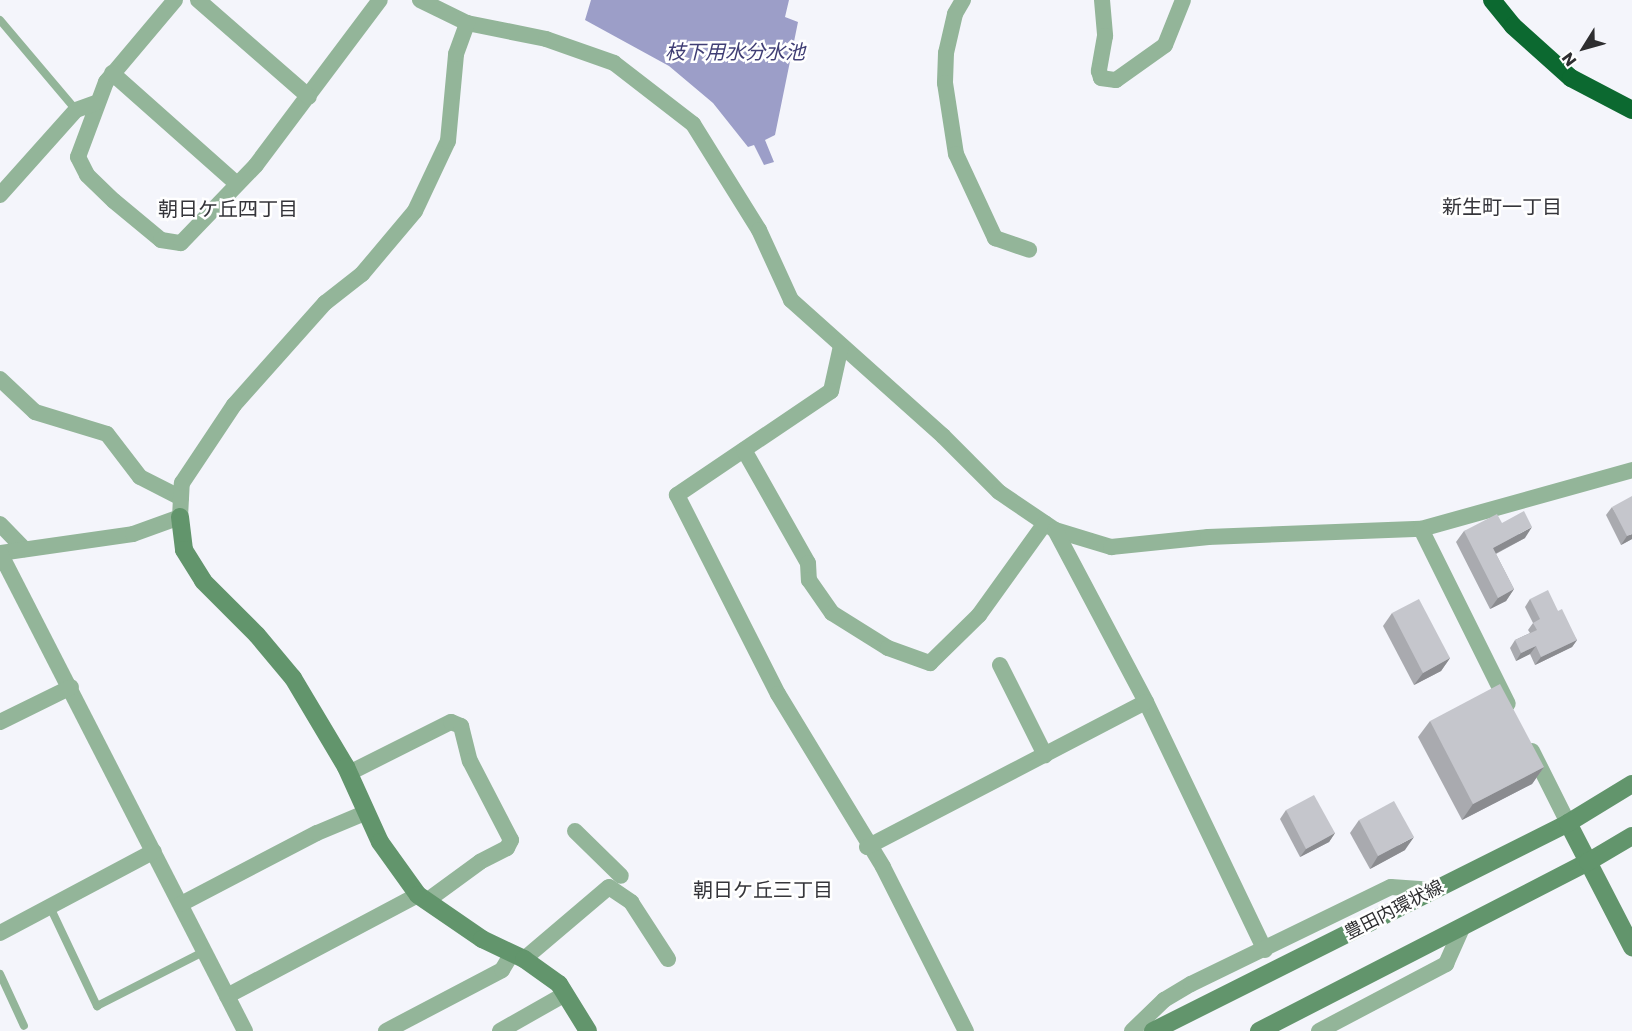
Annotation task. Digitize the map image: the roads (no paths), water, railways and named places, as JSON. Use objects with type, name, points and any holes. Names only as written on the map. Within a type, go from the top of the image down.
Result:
[{"type":"highway","points":[[1492,0],[1513,26],[1571,78],[1632,110]]},
{"type":"street","points":[[174,0],[112,73],[95,104],[78,157],[87,175],[161,240],[181,243],[237,184],[309,97],[380,0]]},
{"type":"street","points":[[198,0],[309,97]]},
{"type":"street","points":[[420,0],[467,23],[546,39],[614,63],[693,124],[759,230],[791,300],[943,436],[999,492],[1050,526],[1112,547],[1208,537],[1421,529],[1632,470]]},
{"type":"street","points":[[963,0],[954,14],[946,53],[945,83],[956,154],[995,238],[1029,250]]},
{"type":"street","points":[[1102,0],[1105,36],[1099,71],[1101,78],[1116,80],[1165,45],[1183,0]]},
{"type":"street","points":[[467,23],[456,54],[448,141],[415,211],[362,274],[325,303],[234,405],[182,483],[180,517],[184,550],[203,581],[293,678],[349,773],[380,842],[423,898],[482,939],[518,957],[559,984],[588,1031]]},
{"type":"street","points":[[112,73],[237,184]]},
{"type":"street","points":[[0,195],[76,110],[95,104]]},
{"type":"street","points":[[841,346],[831,391],[677,495],[778,694],[867,847],[883,867],[966,1031]]},
{"type":"street","points":[[0,379],[35,412],[107,434],[140,477],[181,498]]},
{"type":"street","points":[[744,450],[808,563],[809,580],[831,613],[888,648],[930,663],[979,615],[1050,526]]},
{"type":"street","points":[[180,517],[133,534],[0,553],[71,687],[245,1031]]},
{"type":"street","points":[[0,524],[24,549]]},
{"type":"street","points":[[1050,526],[1146,702],[1265,950]]},
{"type":"street","points":[[1421,529],[1515,718]]},
{"type":"street","points":[[1000,665],[1045,755]]},
{"type":"street","points":[[0,722],[71,687]]},
{"type":"street","points":[[867,847],[1146,702]]},
{"type":"street","points":[[227,996],[423,898],[507,848],[511,840],[470,761],[461,726],[451,722],[349,773]]},
{"type":"street","points":[[1526,739],[1632,947]]},
{"type":"street","name":"豊田内環状線","points":[[1153,1031],[1568,823],[1632,784]]},
{"type":"street","points":[[181,904],[316,833],[367,812]]},
{"type":"street","points":[[575,831],[620,876],[631,902],[668,959]]},
{"type":"street","points":[[1259,1031],[1462,928],[1588,862],[1632,836]]},
{"type":"street","points":[[0,933],[154,851]]},
{"type":"street","points":[[386,1031],[502,970],[620,876]]},
{"type":"street","points":[[1132,1031],[1164,1000],[1391,887],[1434,890]]},
{"type":"street","points":[[1319,1031],[1446,964],[1462,928]]},
{"type":"street","points":[[500,1031],[565,994]]},
{"type":"lane","points":[[0,20],[76,110]]},
{"type":"lane","points":[[50,907],[97,1006],[205,951]]},
{"type":"lane","points":[[0,974],[24,1026]]},
{"type":"water","name":"枝下用水分水池","points":[[591,0],[789,0],[785,17],[798,22],[775,135],[765,140],[774,162],[764,165],[754,145],[748,147],[713,103],[669,66],[585,20]]},
{"type":"district","name":"新生町一丁目","points":[[1502,207]]},
{"type":"district","name":"朝日ケ丘四丁目","points":[[228,209]]},
{"type":"district","name":"朝日ケ丘三丁目","points":[[763,890]]}]
